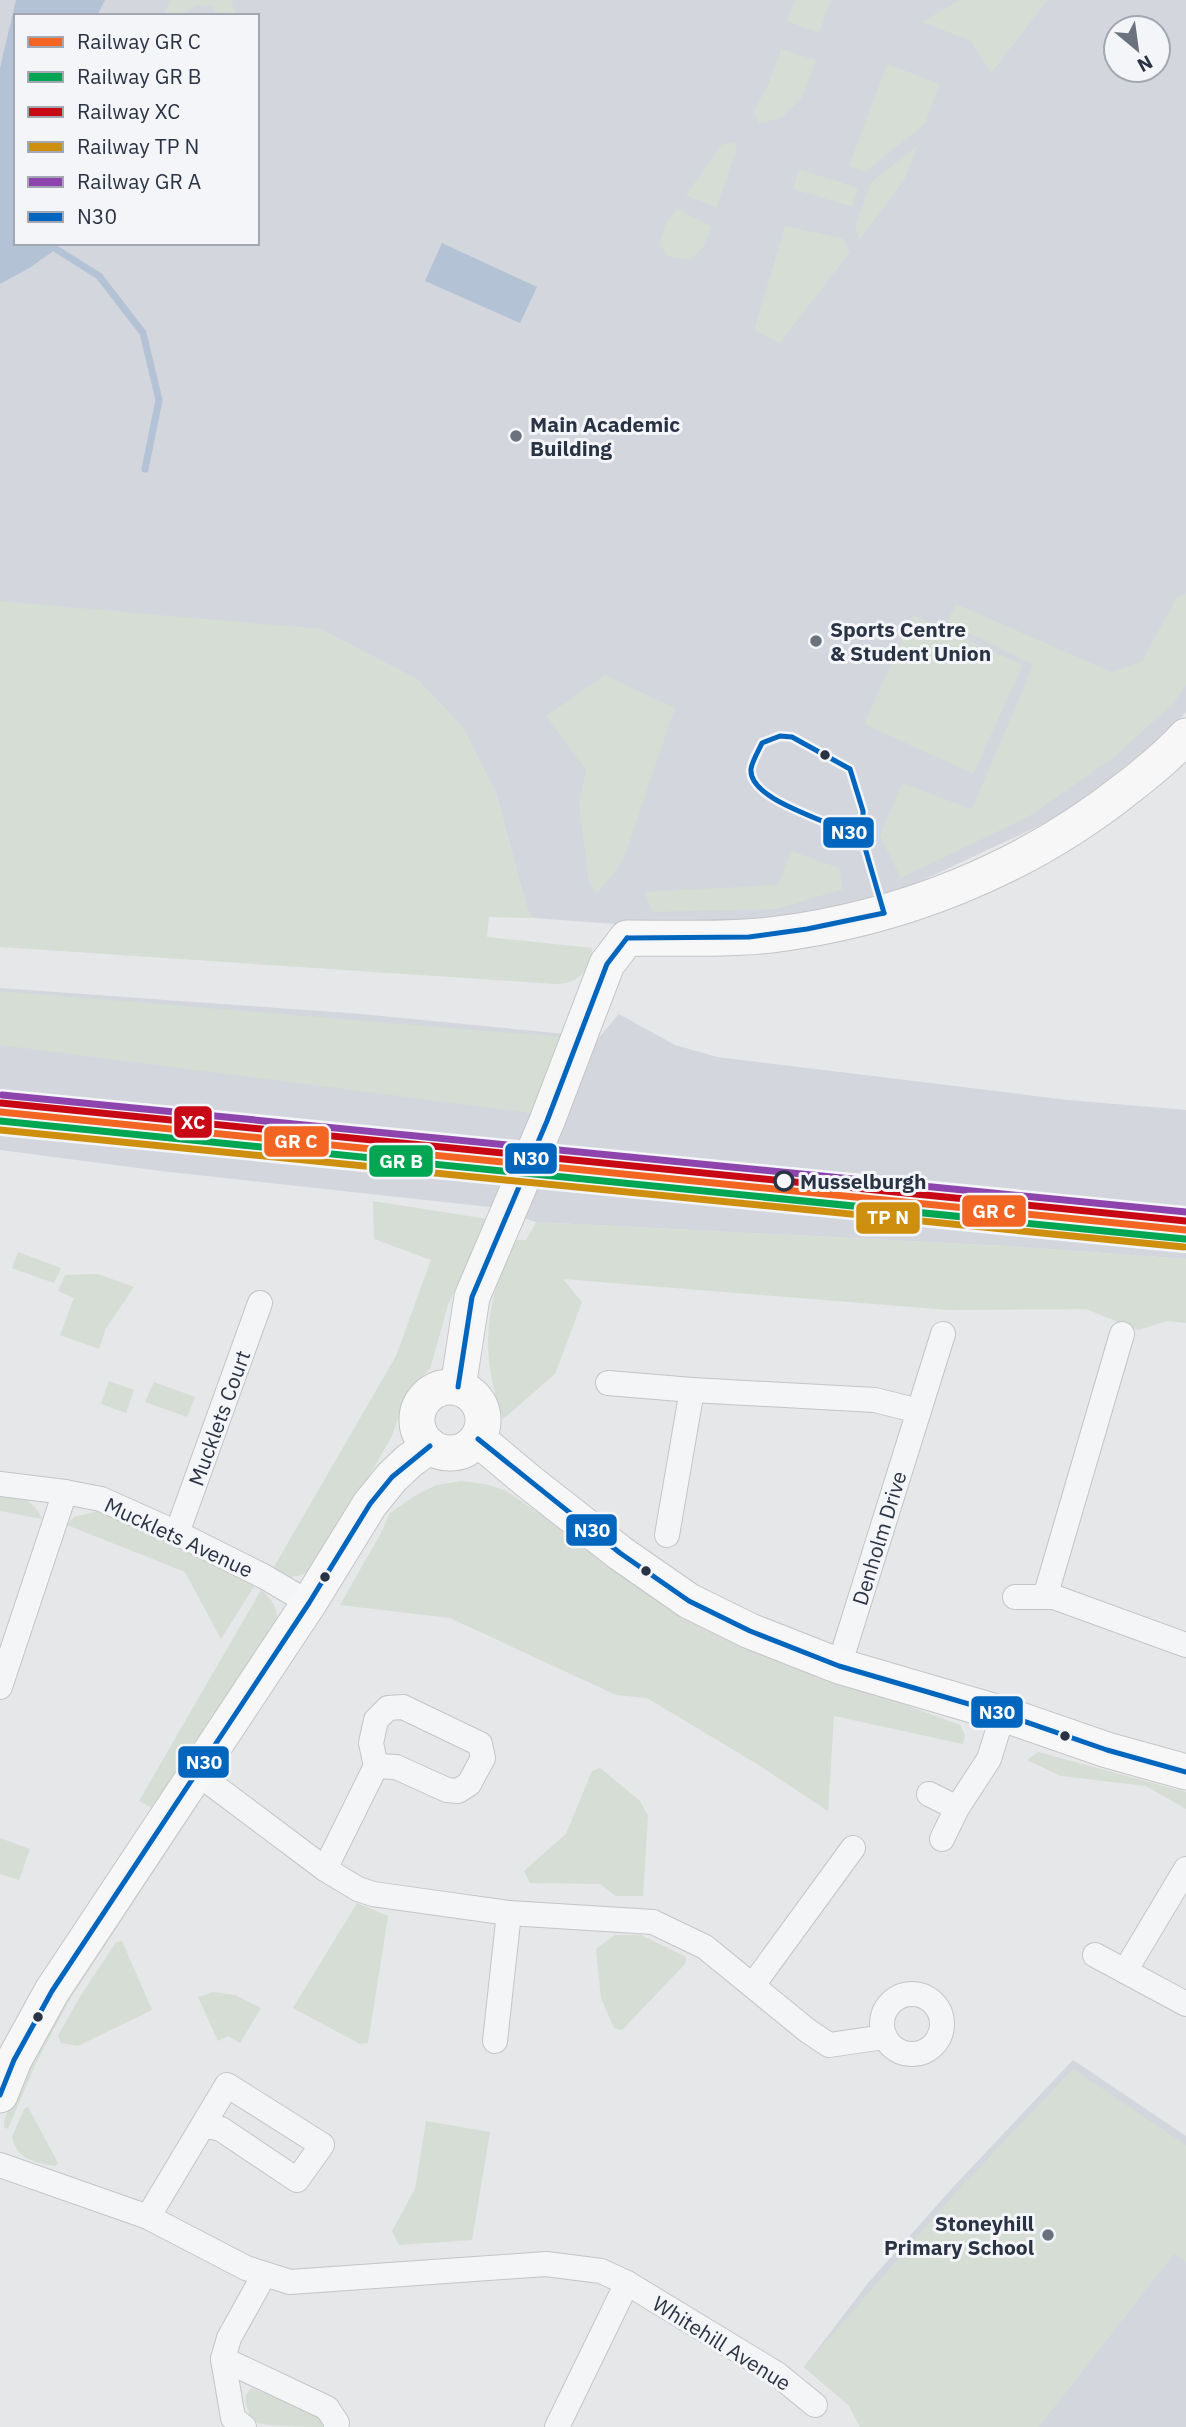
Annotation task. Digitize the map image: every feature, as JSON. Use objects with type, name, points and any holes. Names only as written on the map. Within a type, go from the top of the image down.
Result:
[{"type":"street","points":[[458,1387],[461,1353],[472,1297],[511,1208],[607,964],[627,938],[691,939],[768,935],[846,923],[923,901],[998,870],[1069,830],[1145,774],[1186,736]]},
{"type":"street","name":"Mucklets Court","points":[[177,1533],[260,1303]]},
{"type":"street","name":"Denholm Drive","points":[[839,1666],[943,1334]]},
{"type":"street","points":[[1045,1597],[1122,1334]]},
{"type":"street","points":[[608,1383],[875,1400],[919,1411]]},
{"type":"street","points":[[458,1387],[468,1392],[481,1408],[484,1418],[478,1438],[472,1445],[455,1452],[438,1451],[422,1438],[417,1416],[427,1397],[436,1390],[458,1387]]},
{"type":"street","points":[[667,1535],[692,1390]]},
{"type":"street","points":[[478,1438],[620,1553],[689,1601],[750,1631],[839,1666],[1186,1772]]},
{"type":"street","points":[[0,2095],[14,2060],[52,1992],[309,1604],[370,1504],[408,1461],[430,1446]]},
{"type":"street","name":"Mucklets Avenue","points":[[0,1484],[101,1499],[265,1577],[309,1604]]},
{"type":"street","points":[[0,1687],[65,1492]]},
{"type":"street","points":[[1015,1597],[1054,1597],[1186,1645]]},
{"type":"street","points":[[325,1869],[376,1766],[370,1743],[376,1720],[387,1708],[403,1707],[480,1744],[483,1758],[469,1783],[458,1791],[447,1790],[396,1767],[376,1766]]},
{"type":"street","points":[[942,1839],[957,1808],[989,1759],[1003,1714]]},
{"type":"street","points":[[197,1773],[325,1869],[358,1889],[373,1894],[509,1913],[653,1922],[705,1947],[829,2045],[884,2037]]},
{"type":"street","points":[[929,1794],[957,1808]]},
{"type":"street","points":[[753,1985],[853,1848]]},
{"type":"street","points":[[1125,1971],[1186,1869]]},
{"type":"street","points":[[495,2041],[509,1913]]},
{"type":"street","points":[[1095,1955],[1186,2004]]},
{"type":"street","points":[[148,2217],[226,2085],[322,2145],[297,2180],[220,2129],[203,2125]]},
{"type":"street","name":"Whitehill Avenue","points":[[0,2165],[148,2217],[264,2275],[290,2282],[546,2264],[601,2271],[627,2283],[777,2374],[815,2405]]},
{"type":"street","points":[[244,2427],[233,2418],[223,2359],[229,2338],[264,2275]]},
{"type":"street","points":[[557,2427],[627,2283]]},
{"type":"street","points":[[223,2359],[327,2408],[337,2423],[336,2427]]},
{"type":"shaded area","points":[[0,0],[1186,0],[1186,712],[1173,727],[1071,811],[895,893],[772,929],[671,928],[533,918],[527,908],[496,793],[463,728],[418,680],[320,629],[0,606]]},
{"type":"shaded area","points":[[170,0],[231,0],[235,14],[218,14],[210,5],[196,6],[184,14],[164,14]]},
{"type":"shaded area","points":[[795,0],[831,0],[819,33],[787,21]]},
{"type":"shaded area","points":[[960,0],[1048,0],[991,73],[971,41],[922,22]]},
{"type":"shaded area","points":[[781,49],[816,60],[802,98],[780,119],[759,123],[753,112],[769,83]]},
{"type":"shaded area","points":[[887,64],[940,84],[925,124],[865,172],[849,166]]},
{"type":"shaded area","points":[[736,142],[736,150],[717,208],[686,195],[721,145]]},
{"type":"shaded area","points":[[917,146],[904,181],[860,239],[855,227],[871,182]]},
{"type":"shaded area","points":[[799,169],[858,188],[852,207],[793,189]]},
{"type":"shaded area","points":[[677,209],[711,226],[704,247],[690,260],[666,256],[660,243],[665,225]]},
{"type":"shaded area","points":[[785,226],[842,238],[850,252],[780,343],[754,330]]},
{"type":"shaded area","points":[[1186,594],[1186,685],[1174,703],[1113,758],[1028,817],[901,878],[880,836],[902,783],[972,809],[1033,665],[947,622],[956,604],[1112,672],[1142,661],[1177,597]]},
{"type":"shaded area","points":[[0,601],[320,629],[418,680],[463,728],[496,793],[527,908],[533,918],[489,917],[487,937],[592,948],[586,969],[582,975],[570,982],[555,984],[0,947]]},
{"type":"shaded area","points":[[913,615],[1023,665],[973,774],[864,724]]},
{"type":"shaded area","points":[[605,675],[675,708],[623,861],[597,894],[589,882],[579,805],[586,770],[546,716]]},
{"type":"shaded area","points":[[791,851],[839,868],[843,889],[777,909],[653,912],[644,892],[778,885]]},
{"type":"shaded area","points":[[0,988],[361,1014],[565,1034],[589,1049],[619,1014],[675,1045],[717,1057],[1068,1100],[1186,1110],[1186,1259],[1006,1246],[536,1222],[490,1207],[161,1171],[0,1150]]},
{"type":"shaded area","points":[[0,991],[562,1037],[540,1114],[0,1045]]},
{"type":"shaded area","points":[[373,1201],[487,1219],[448,1305],[430,1369],[409,1388],[391,1438],[317,1565],[301,1575],[284,1576],[271,1572],[396,1356],[431,1260],[374,1239]]},
{"type":"shaded area","points":[[536,1222],[1006,1246],[1186,1259],[1186,1323],[1167,1321],[1138,1330],[1086,1309],[949,1310],[563,1279],[582,1302],[555,1374],[503,1419],[490,1370],[488,1349],[491,1308],[511,1240],[526,1240]]},
{"type":"shaded area","points":[[18,1252],[61,1268],[54,1283],[12,1268]]},
{"type":"shaded area","points":[[98,1274],[134,1287],[106,1328],[99,1349],[60,1335],[74,1298],[58,1291],[65,1275]]},
{"type":"shaded area","points":[[109,1381],[134,1390],[126,1413],[101,1404]]},
{"type":"shaded area","points":[[154,1382],[195,1397],[187,1417],[145,1402]]},
{"type":"shaded area","points":[[461,1481],[485,1484],[506,1491],[697,1621],[834,1679],[960,1725],[965,1735],[963,1744],[834,1716],[828,1811],[757,1764],[647,1698],[616,1695],[450,1618],[340,1605],[390,1513],[416,1495],[437,1485]]},
{"type":"shaded area","points":[[0,1494],[25,1500],[42,1519],[0,1511]]},
{"type":"shaded area","points":[[98,1511],[119,1517],[255,1585],[221,1639],[185,1572],[67,1525],[74,1517]]},
{"type":"shaded area","points":[[261,1590],[275,1608],[276,1632],[156,1810],[139,1801]]},
{"type":"shaded area","points":[[1038,1752],[1186,1792],[1186,1809],[1146,1786],[1061,1776],[1027,1760]]},
{"type":"shaded area","points":[[600,1768],[640,1801],[648,1816],[643,1896],[616,1896],[600,1884],[530,1883],[524,1871],[566,1834],[592,1771]]},
{"type":"shaded area","points":[[199,1803],[70,1999],[36,2063],[8,2129],[4,2127],[4,2121],[30,2060],[63,1997],[192,1806]]},
{"type":"shaded area","points":[[0,1838],[30,1849],[19,1880],[0,1874]]},
{"type":"shaded area","points":[[357,1903],[388,1916],[368,2043],[360,2044],[293,2008]]},
{"type":"shaded area","points":[[615,1935],[641,1935],[686,1957],[685,1964],[622,2030],[614,2028],[601,1998],[596,1949]]},
{"type":"shaded area","points":[[122,1941],[152,2010],[78,2046],[61,2043],[58,2036],[78,2000],[116,1942]]},
{"type":"shaded area","points":[[213,1992],[235,1995],[261,2008],[240,2043],[228,2036],[218,2041],[198,1997]]},
{"type":"shaded area","name":"Stoneyhill Primary School","points":[[1073,2060],[1186,2136],[1186,2427],[875,2427],[804,2367],[868,2283],[954,2186]]},
{"type":"shaded area","name":"Stoneyhill Primary School","points":[[1073,2069],[1186,2145],[1186,2262],[1174,2254],[1039,2427],[860,2427],[849,2406],[804,2367],[957,2191]]},
{"type":"shaded area","points":[[28,2107],[58,2163],[55,2166],[28,2159],[14,2144],[12,2137],[24,2109]]},
{"type":"shaded area","points":[[426,2121],[490,2132],[472,2240],[399,2245],[392,2231],[415,2189]]},
{"type":"shaded area","points":[[252,2388],[324,2418],[332,2427],[280,2426],[255,2422],[246,2401]]},
{"type":"water","points":[[16,0],[105,0],[98,14],[14,14],[14,245],[55,245],[56,249],[0,284],[0,68]]},
{"type":"water","points":[[442,243],[537,287],[520,323],[425,281]]},
{"type":"waterway","points":[[56,249],[99,276],[143,333],[159,400],[145,469]]},
{"type":"transit line","name":"N30","points":[[780,736],[792,737],[850,769],[863,811],[863,841],[780,802],[764,792],[754,781],[751,769],[762,743],[780,736]]},
{"type":"transit line","name":"N30","points":[[863,841],[884,913]]},
{"type":"transit line","name":"N30","points":[[627,938],[749,937],[807,929],[884,913]]},
{"type":"transit line","name":"N30","points":[[458,1387],[472,1297],[547,1121],[607,964],[627,938]]},
{"type":"transit line","points":[[2,1095],[1186,1212]]},
{"type":"transit line","points":[[0,1112],[1186,1230]]},
{"type":"transit line","points":[[0,1121],[1185,1239]]},
{"type":"transit line","points":[[0,1130],[1184,1247]]},
{"type":"transit line","name":"N30","points":[[478,1439],[620,1553],[689,1601],[750,1631],[839,1666],[1186,1772]]},
{"type":"transit line","name":"N30","points":[[0,2095],[14,2060],[52,1991],[309,1603],[370,1504],[392,1477],[430,1446]]},
{"type":"rail line","name":"XC","points":[[1,1103],[1186,1221]]},
{"type":"place","name":"Main Academic Building","points":[[516,436]]},
{"type":"place","name":"Sports Centre & Student Union","points":[[816,641]]},
{"type":"place","name":"Musselburgh","points":[[784,1181]]},
{"type":"place","name":"Stoneyhill Primary School","points":[[1048,2235]]}]
